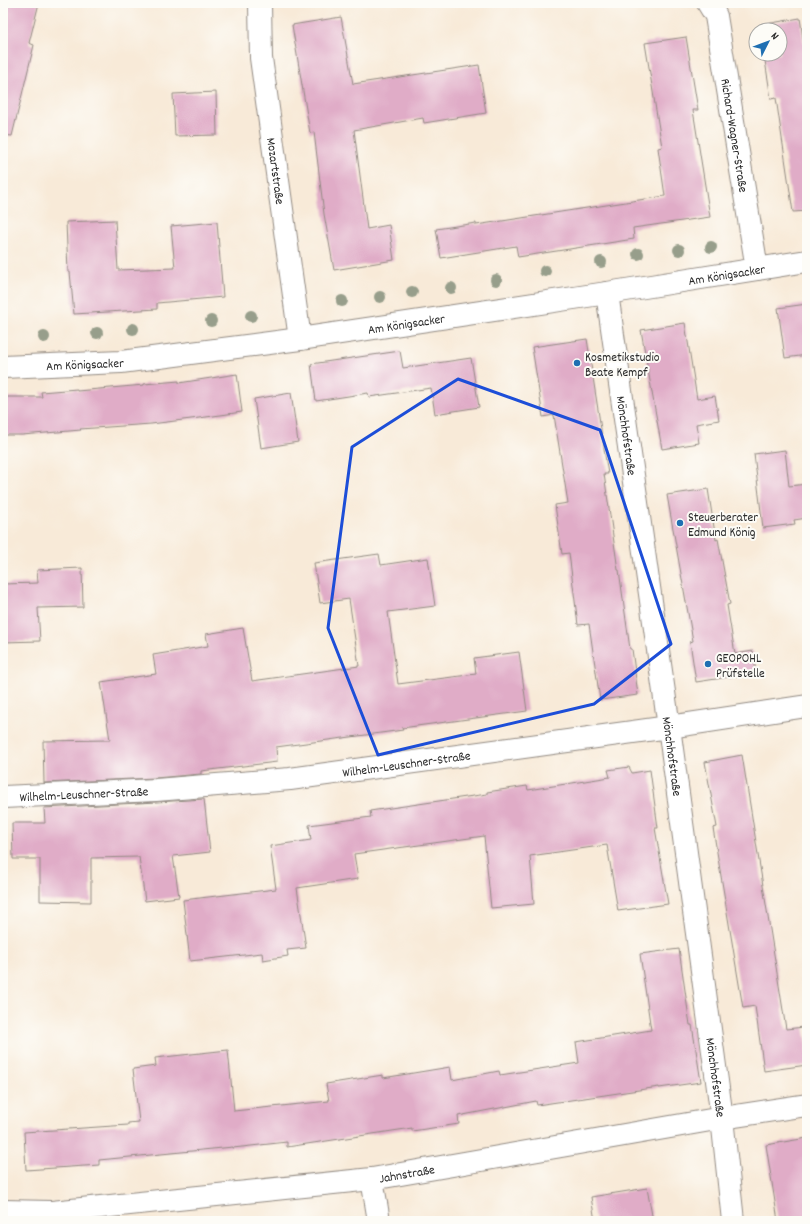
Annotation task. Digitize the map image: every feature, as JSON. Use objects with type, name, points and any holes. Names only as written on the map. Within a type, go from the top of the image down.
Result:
[{"type":"street","name":"Mozartstraße","points":[[260,3],[261,58],[300,339]]},
{"type":"street","name":"Richard-Wagner-Straße","points":[[708,3],[716,16],[757,269]]},
{"type":"street","name":"Am Königsacker","points":[[3,367],[121,362],[300,339],[607,293],[807,261]]},
{"type":"street","name":"Mönchhofstraße","points":[[607,293],[669,727],[722,1118],[733,1221]]},
{"type":"street","name":"Wilhelm-Leuschner-Straße","points":[[3,797],[156,790],[290,779],[669,727],[807,706]]},
{"type":"street","name":"Jahnstraße","points":[[3,1211],[52,1216],[372,1179],[807,1104]]},
{"type":"street","points":[[372,1179],[379,1221]]},
{"type":"highlighted area","points":[[458,379],[600,430],[671,644],[594,704],[378,755],[328,628],[352,447]]},
{"type":"building","points":[[3,3],[39,3],[29,43],[34,45],[12,136],[3,135]]},
{"type":"building","points":[[341,17],[353,84],[479,65],[486,113],[424,123],[423,118],[354,130],[367,229],[389,225],[394,260],[334,270],[324,214],[314,132],[310,133],[292,25]]},
{"type":"building","points":[[800,18],[807,65],[807,211],[793,212],[776,98],[771,99],[765,62],[788,62],[788,22],[777,22]]},
{"type":"building","points":[[686,37],[698,110],[693,110],[710,217],[633,228],[634,239],[518,257],[516,246],[441,258],[436,229],[476,223],[476,225],[665,196],[658,148],[662,147],[645,43]]},
{"type":"building","points":[[216,92],[217,135],[175,136],[173,94]]},
{"type":"building","points":[[115,220],[118,270],[175,268],[171,226],[217,222],[223,297],[157,303],[157,309],[74,314],[70,272],[68,272],[66,222]]},
{"type":"building","points":[[807,304],[807,355],[785,358],[778,308]]},
{"type":"building","points":[[685,323],[697,399],[715,396],[719,420],[696,424],[699,443],[662,449],[641,330]]},
{"type":"building","points":[[587,339],[608,474],[604,474],[638,695],[600,700],[589,624],[578,625],[569,553],[562,554],[555,505],[568,503],[554,415],[543,417],[532,347]]},
{"type":"building","points":[[400,351],[403,368],[471,358],[479,407],[435,414],[431,388],[369,397],[368,393],[316,401],[311,364]]},
{"type":"building","points":[[237,374],[242,412],[151,424],[22,435],[3,435],[3,397],[42,397],[41,392],[77,389],[77,391],[179,381],[179,383]]},
{"type":"building","points":[[291,393],[298,442],[261,448],[254,399]]},
{"type":"building","points":[[785,450],[789,486],[807,484],[807,518],[794,520],[795,524],[763,528],[754,454]]},
{"type":"building","points":[[708,489],[716,540],[718,539],[730,604],[727,605],[735,654],[753,651],[756,673],[696,682],[690,642],[693,641],[667,495]]},
{"type":"building","points":[[379,554],[381,565],[428,558],[435,606],[388,612],[398,684],[476,674],[474,658],[519,652],[527,711],[402,728],[403,730],[276,747],[277,762],[201,771],[201,774],[155,778],[44,783],[43,741],[110,740],[101,682],[156,674],[153,655],[208,646],[206,634],[243,628],[252,681],[359,666],[349,599],[320,603],[314,563]]},
{"type":"building","points":[[82,568],[83,607],[38,608],[40,641],[3,642],[3,584],[38,583],[37,570]]},
{"type":"building","points":[[742,755],[786,1029],[804,1027],[807,1044],[807,1065],[764,1071],[755,1006],[743,1008],[713,828],[717,827],[705,762]]},
{"type":"building","points":[[629,767],[632,773],[650,770],[658,828],[655,828],[668,904],[618,911],[607,845],[530,856],[534,904],[491,908],[484,836],[354,854],[358,879],[297,888],[306,948],[287,950],[288,956],[263,960],[262,953],[190,961],[183,900],[276,889],[270,846],[311,840],[309,825],[371,817],[370,811],[487,794],[487,792],[527,786],[528,790],[610,777],[608,770]]},
{"type":"building","points":[[204,799],[210,852],[173,856],[179,897],[145,901],[139,857],[91,858],[91,902],[40,901],[40,859],[13,859],[12,823],[45,823],[44,808]]},
{"type":"building","points":[[679,949],[690,1025],[692,1025],[701,1082],[537,1105],[536,1101],[458,1116],[459,1124],[412,1131],[412,1128],[287,1147],[287,1142],[99,1160],[99,1165],[26,1170],[24,1132],[128,1125],[128,1123],[139,1122],[133,1069],[156,1066],[155,1058],[228,1050],[234,1111],[329,1101],[326,1084],[383,1075],[383,1078],[450,1067],[452,1080],[499,1071],[500,1075],[579,1063],[576,1042],[651,1030],[640,954]]},
{"type":"building","points":[[807,1138],[807,1221],[778,1221],[766,1145]]},
{"type":"building","points":[[647,1188],[653,1221],[595,1221],[591,1197]]},
{"type":"place","name":"Kosmetikstudio Beate Kempf","points":[[577,363]]},
{"type":"place","name":"Steuerberater Edmund König","points":[[680,523]]},
{"type":"place","name":"GEOPOHL Prüfstelle","points":[[708,664]]}]
